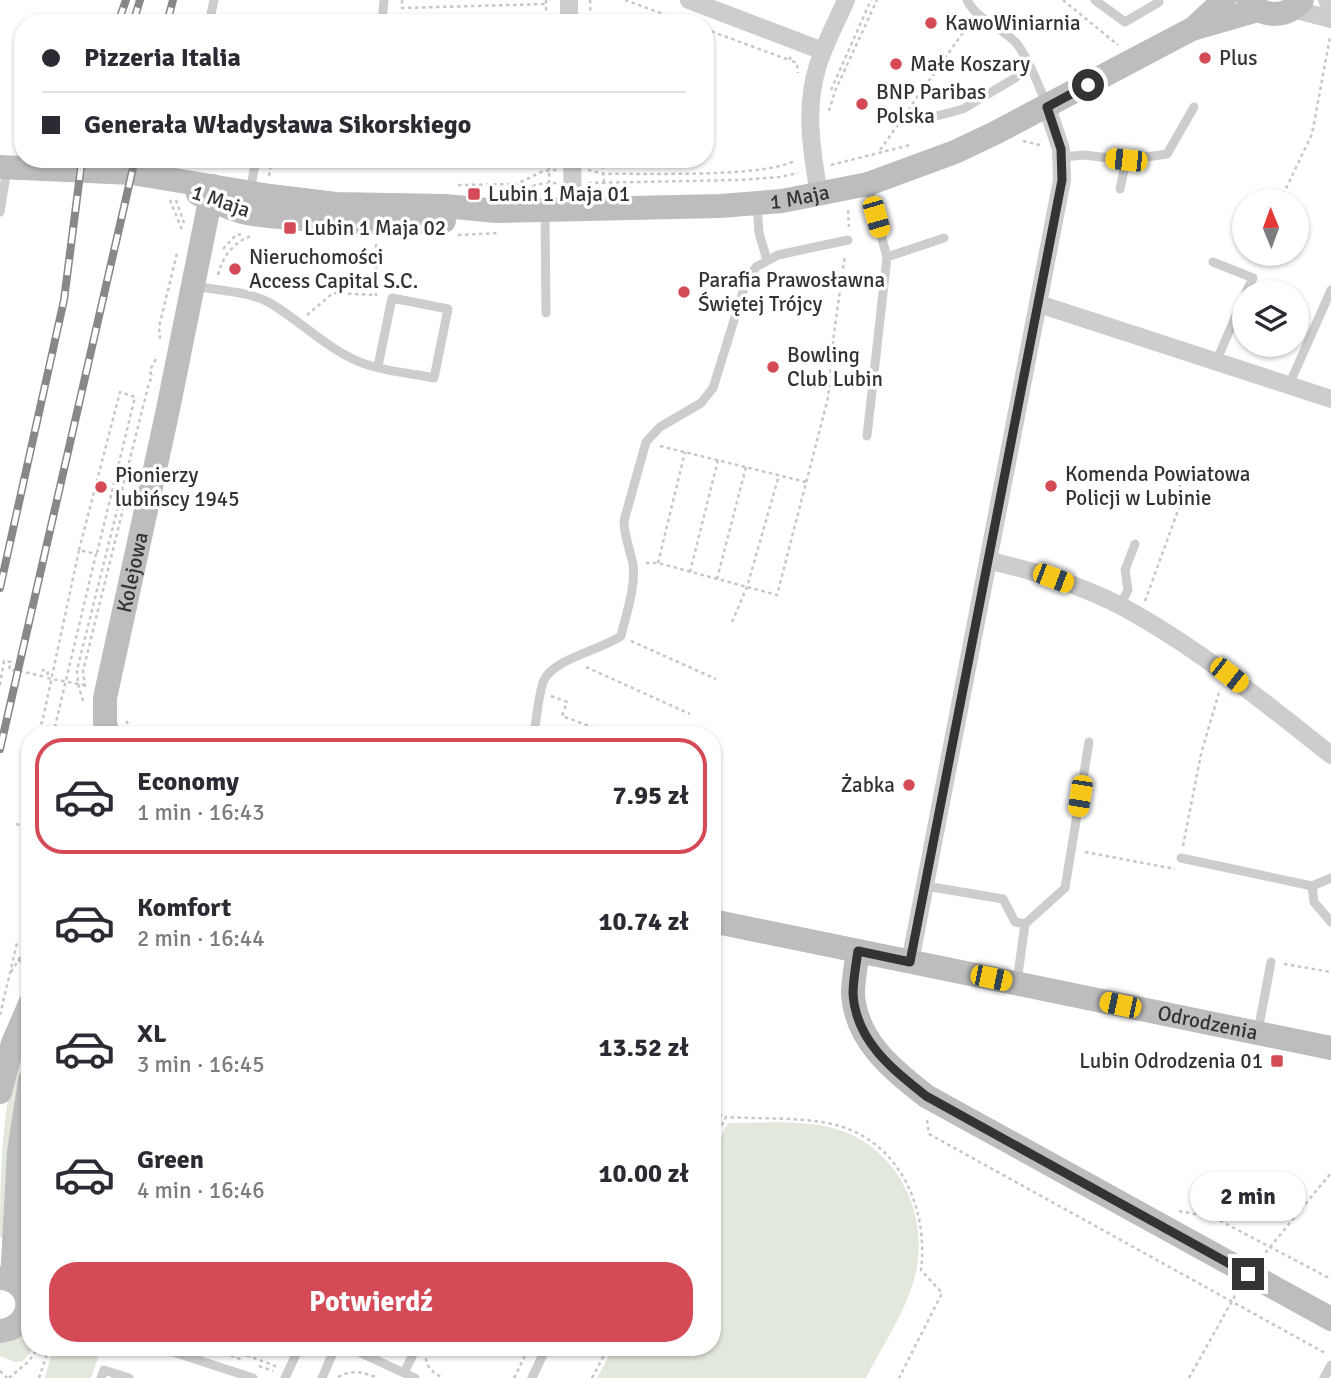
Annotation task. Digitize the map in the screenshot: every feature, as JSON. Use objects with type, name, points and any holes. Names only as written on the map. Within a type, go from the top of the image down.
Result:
[{"type":"street","points":[[692,0],[823,51]]},
{"type":"street","points":[[819,195],[809,133],[813,88],[823,51],[846,0]]},
{"type":"street","points":[[1192,29],[1224,0]]},
{"type":"street","points":[[1192,29],[1253,5],[1276,15],[1297,5],[1331,19]]},
{"type":"street","name":"1 Maja","points":[[28,168],[123,172],[162,186],[212,193],[335,204],[445,206],[501,222],[545,210],[757,204],[869,190],[1047,107],[1192,29]]},
{"type":"street","points":[[910,962],[1062,180],[1063,157],[1047,107]]},
{"type":"street","points":[[572,170],[573,209]]},
{"type":"street","name":"Kolejowa","points":[[106,726],[105,698],[196,282],[212,193]]},
{"type":"street","name":"Kolejowa","points":[[196,282],[216,233],[255,195]]},
{"type":"street","points":[[1039,304],[1331,399]]},
{"type":"street","points":[[990,561],[1053,578],[1120,606],[1161,629],[1229,675],[1331,755]]},
{"type":"street","name":"Odrodzenia","points":[[721,923],[1331,1048]]},
{"type":"street","points":[[858,951],[853,992],[856,1014],[876,1052],[897,1074],[926,1096],[1331,1319]]},
{"type":"street","points":[[0,1092],[13,1043],[21,1025]]},
{"type":"street","points":[[21,1139],[21,1248]]},
{"type":"street","points":[[0,1331],[16,1327],[21,1301]]},
{"type":"lane","points":[[967,0],[977,13],[1016,43],[1047,107]]},
{"type":"lane","points":[[1095,0],[1125,22],[1159,2],[1157,0]]},
{"type":"lane","points":[[918,121],[963,109],[1030,69]]},
{"type":"lane","points":[[1063,157],[1084,155],[1126,160],[1167,154],[1194,107]]},
{"type":"lane","points":[[1121,189],[1126,160]]},
{"type":"lane","points":[[0,212],[4,167]]},
{"type":"lane","points":[[255,168],[255,195]]},
{"type":"lane","points":[[867,436],[887,257],[869,190]]},
{"type":"lane","points":[[757,204],[759,233],[767,260]]},
{"type":"lane","points":[[545,210],[546,313]]},
{"type":"lane","points":[[887,257],[944,238]]},
{"type":"lane","points":[[536,726],[544,680],[555,667],[610,644],[621,636],[634,577],[624,534],[624,521],[646,442],[660,427],[701,403],[713,388],[746,282],[756,267],[778,255],[848,240]]},
{"type":"lane","points":[[1213,262],[1253,278],[1252,280]]},
{"type":"lane","points":[[196,282],[268,302],[357,361],[378,366],[434,378],[448,309],[392,298],[378,366]]},
{"type":"lane","points":[[1289,385],[1331,290]]},
{"type":"lane","points":[[1216,362],[1232,325]]},
{"type":"lane","points":[[1120,606],[1128,590],[1125,570],[1135,544]]},
{"type":"lane","points":[[1016,983],[1025,924],[1065,888],[1089,743]]},
{"type":"lane","points":[[1181,858],[1312,886],[1331,878]]},
{"type":"lane","points":[[926,886],[1003,899],[1014,922],[1025,924]]},
{"type":"lane","points":[[1312,886],[1314,902],[1331,922]]},
{"type":"lane","points":[[1257,1032],[1271,962]]},
{"type":"lane","points":[[186,1356],[253,1378]]},
{"type":"lane","points":[[286,1375],[295,1356]]},
{"type":"lane","points":[[322,1378],[332,1356]]},
{"type":"lane","points":[[378,1356],[415,1378]]},
{"type":"lane","points":[[404,1373],[412,1356]]},
{"type":"lane","points":[[532,1378],[542,1356]]},
{"type":"lane","points":[[1324,1378],[1331,1365]]},
{"type":"lane","points":[[102,1378],[104,1370],[129,1378]]},
{"type":"path","points":[[401,0],[402,8],[546,2]]},
{"type":"path","points":[[625,0],[663,14]]},
{"type":"path","points":[[824,111],[871,0]]},
{"type":"path","points":[[827,120],[835,91],[877,0]]},
{"type":"path","points":[[1063,0],[1123,49]]},
{"type":"path","points":[[878,153],[977,13]]},
{"type":"path","points":[[714,32],[789,60]]},
{"type":"path","points":[[1286,189],[1312,134],[1331,34]]},
{"type":"path","points":[[1015,139],[1045,146]]},
{"type":"path","points":[[572,170],[604,184],[769,178],[813,162],[878,153],[918,143]]},
{"type":"path","points":[[530,179],[550,170],[584,169],[603,174],[749,171],[786,166],[798,158],[813,162]]},
{"type":"path","points":[[255,195],[268,168]]},
{"type":"path","points":[[601,168],[604,184]]},
{"type":"path","points":[[550,170],[550,183]]},
{"type":"path","points":[[520,191],[538,184],[550,183],[572,170]]},
{"type":"path","points":[[162,186],[184,230],[174,195]]},
{"type":"path","points":[[632,564],[658,563],[777,595],[828,398],[834,333],[848,240],[848,210],[869,190]]},
{"type":"path","points":[[453,235],[501,222]]},
{"type":"path","points":[[183,249],[196,282],[220,266],[238,240],[263,232]]},
{"type":"path","points":[[376,237],[376,295]]},
{"type":"path","points":[[160,342],[159,327],[179,244]]},
{"type":"path","points":[[298,323],[333,293],[350,292],[392,298]]},
{"type":"path","points":[[89,698],[83,671],[154,384],[150,370],[158,356]]},
{"type":"path","points":[[84,709],[77,670],[152,376],[163,358]]},
{"type":"path","points":[[40,723],[79,550],[120,392],[135,397],[55,726]]},
{"type":"path","points":[[646,442],[806,482]]},
{"type":"path","points":[[658,563],[685,452]]},
{"type":"path","points":[[690,572],[718,460]]},
{"type":"path","points":[[717,579],[746,467]]},
{"type":"path","points":[[732,622],[747,587],[779,475]]},
{"type":"path","points":[[1143,606],[1180,505],[1180,481]]},
{"type":"path","points":[[79,550],[96,554]]},
{"type":"path","points":[[621,636],[716,679]]},
{"type":"path","points":[[0,685],[4,660],[11,662],[9,669],[42,676],[43,670],[48,671],[47,678],[85,685]]},
{"type":"path","points":[[570,660],[690,714]]},
{"type":"path","points":[[1181,858],[1202,754],[1217,694],[1223,684]]},
{"type":"path","points":[[542,692],[567,702],[562,716],[589,726]]},
{"type":"path","points":[[16,824],[21,825]]},
{"type":"path","points":[[0,1015],[17,943]]},
{"type":"path","points":[[9,975],[21,956]]},
{"type":"path","points":[[1271,962],[1331,972]]},
{"type":"path","points":[[721,1116],[829,1124],[851,1131],[873,1144],[902,1173],[920,1215],[923,1242],[921,1270],[942,1293],[899,1378]]},
{"type":"path","points":[[721,1127],[726,1118]]},
{"type":"path","points":[[1189,1378],[1248,1274],[1331,1173]]},
{"type":"path","points":[[1178,1210],[1215,1218],[1331,1279]]},
{"type":"path","points":[[1232,1300],[1331,1356]]},
{"type":"path","points":[[0,1371],[8,1378],[32,1356]]},
{"type":"path","points":[[39,1378],[46,1356]]},
{"type":"path","points":[[244,1356],[286,1375]]},
{"type":"path","points":[[427,1356],[428,1367],[443,1378]]},
{"type":"path","points":[[514,1378],[526,1356]]},
{"type":"path","points":[[592,1378],[604,1356]]},
{"type":"path","points":[[337,1378],[356,1371],[377,1378]]},
{"type":"shaded area","points":[[21,1055],[7,1237],[0,1237],[5,1124],[14,1074]]},
{"type":"shaded area","points":[[779,1122],[829,1127],[855,1137],[877,1151],[894,1169],[907,1191],[915,1215],[919,1240],[917,1266],[906,1303],[866,1378],[597,1378],[609,1356],[721,1356],[721,1137],[728,1123]]},
{"type":"shaded area","points":[[21,1332],[21,1356],[27,1356],[23,1361],[15,1362],[0,1356],[0,1342]]},
{"type":"shaded area","points":[[51,1356],[99,1356],[91,1378],[45,1378]]},
{"type":"railway","points":[[121,14],[126,0]]},
{"type":"railway","points":[[136,14],[140,0]]},
{"type":"railway","points":[[169,14],[173,0]]},
{"type":"railway","points":[[0,588],[64,300],[81,168]]},
{"type":"railway","points":[[0,749],[133,168]]},
{"type":"place","name":"KawoWiniarnia","points":[[931,23]]},
{"type":"place","name":"Plus","points":[[1205,58]]},
{"type":"place","name":"Małe Koszary","points":[[896,64]]},
{"type":"place","name":"BNP Paribas Polska","points":[[862,104]]},
{"type":"place","name":"Lubin 1 Maja 01","points":[[474,194]]},
{"type":"place","name":"Lubin 1 Maja 02","points":[[290,228]]},
{"type":"place","name":"Nieruchomości Access Capital S.C.","points":[[235,269]]},
{"type":"place","name":"Parafia Prawosławna Świętej Trójcy","points":[[684,292]]},
{"type":"place","name":"Bowling Club Lubin","points":[[773,367]]},
{"type":"place","name":"Komenda Powiatowa Policji w Lubinie","points":[[1051,486]]},
{"type":"place","name":"Pionierzy lubińscy 1945","points":[[101,487]]},
{"type":"place","name":"Żabka","points":[[909,785]]},
{"type":"place","name":"Lubin Odrodzenia 01","points":[[1277,1061]]},
{"type":"route","points":[[1088,85],[1047,107],[1058,136],[1063,162],[1054,230],[910,962],[858,951],[853,992],[856,1014],[876,1052],[897,1074],[926,1096],[1248,1274]]}]
